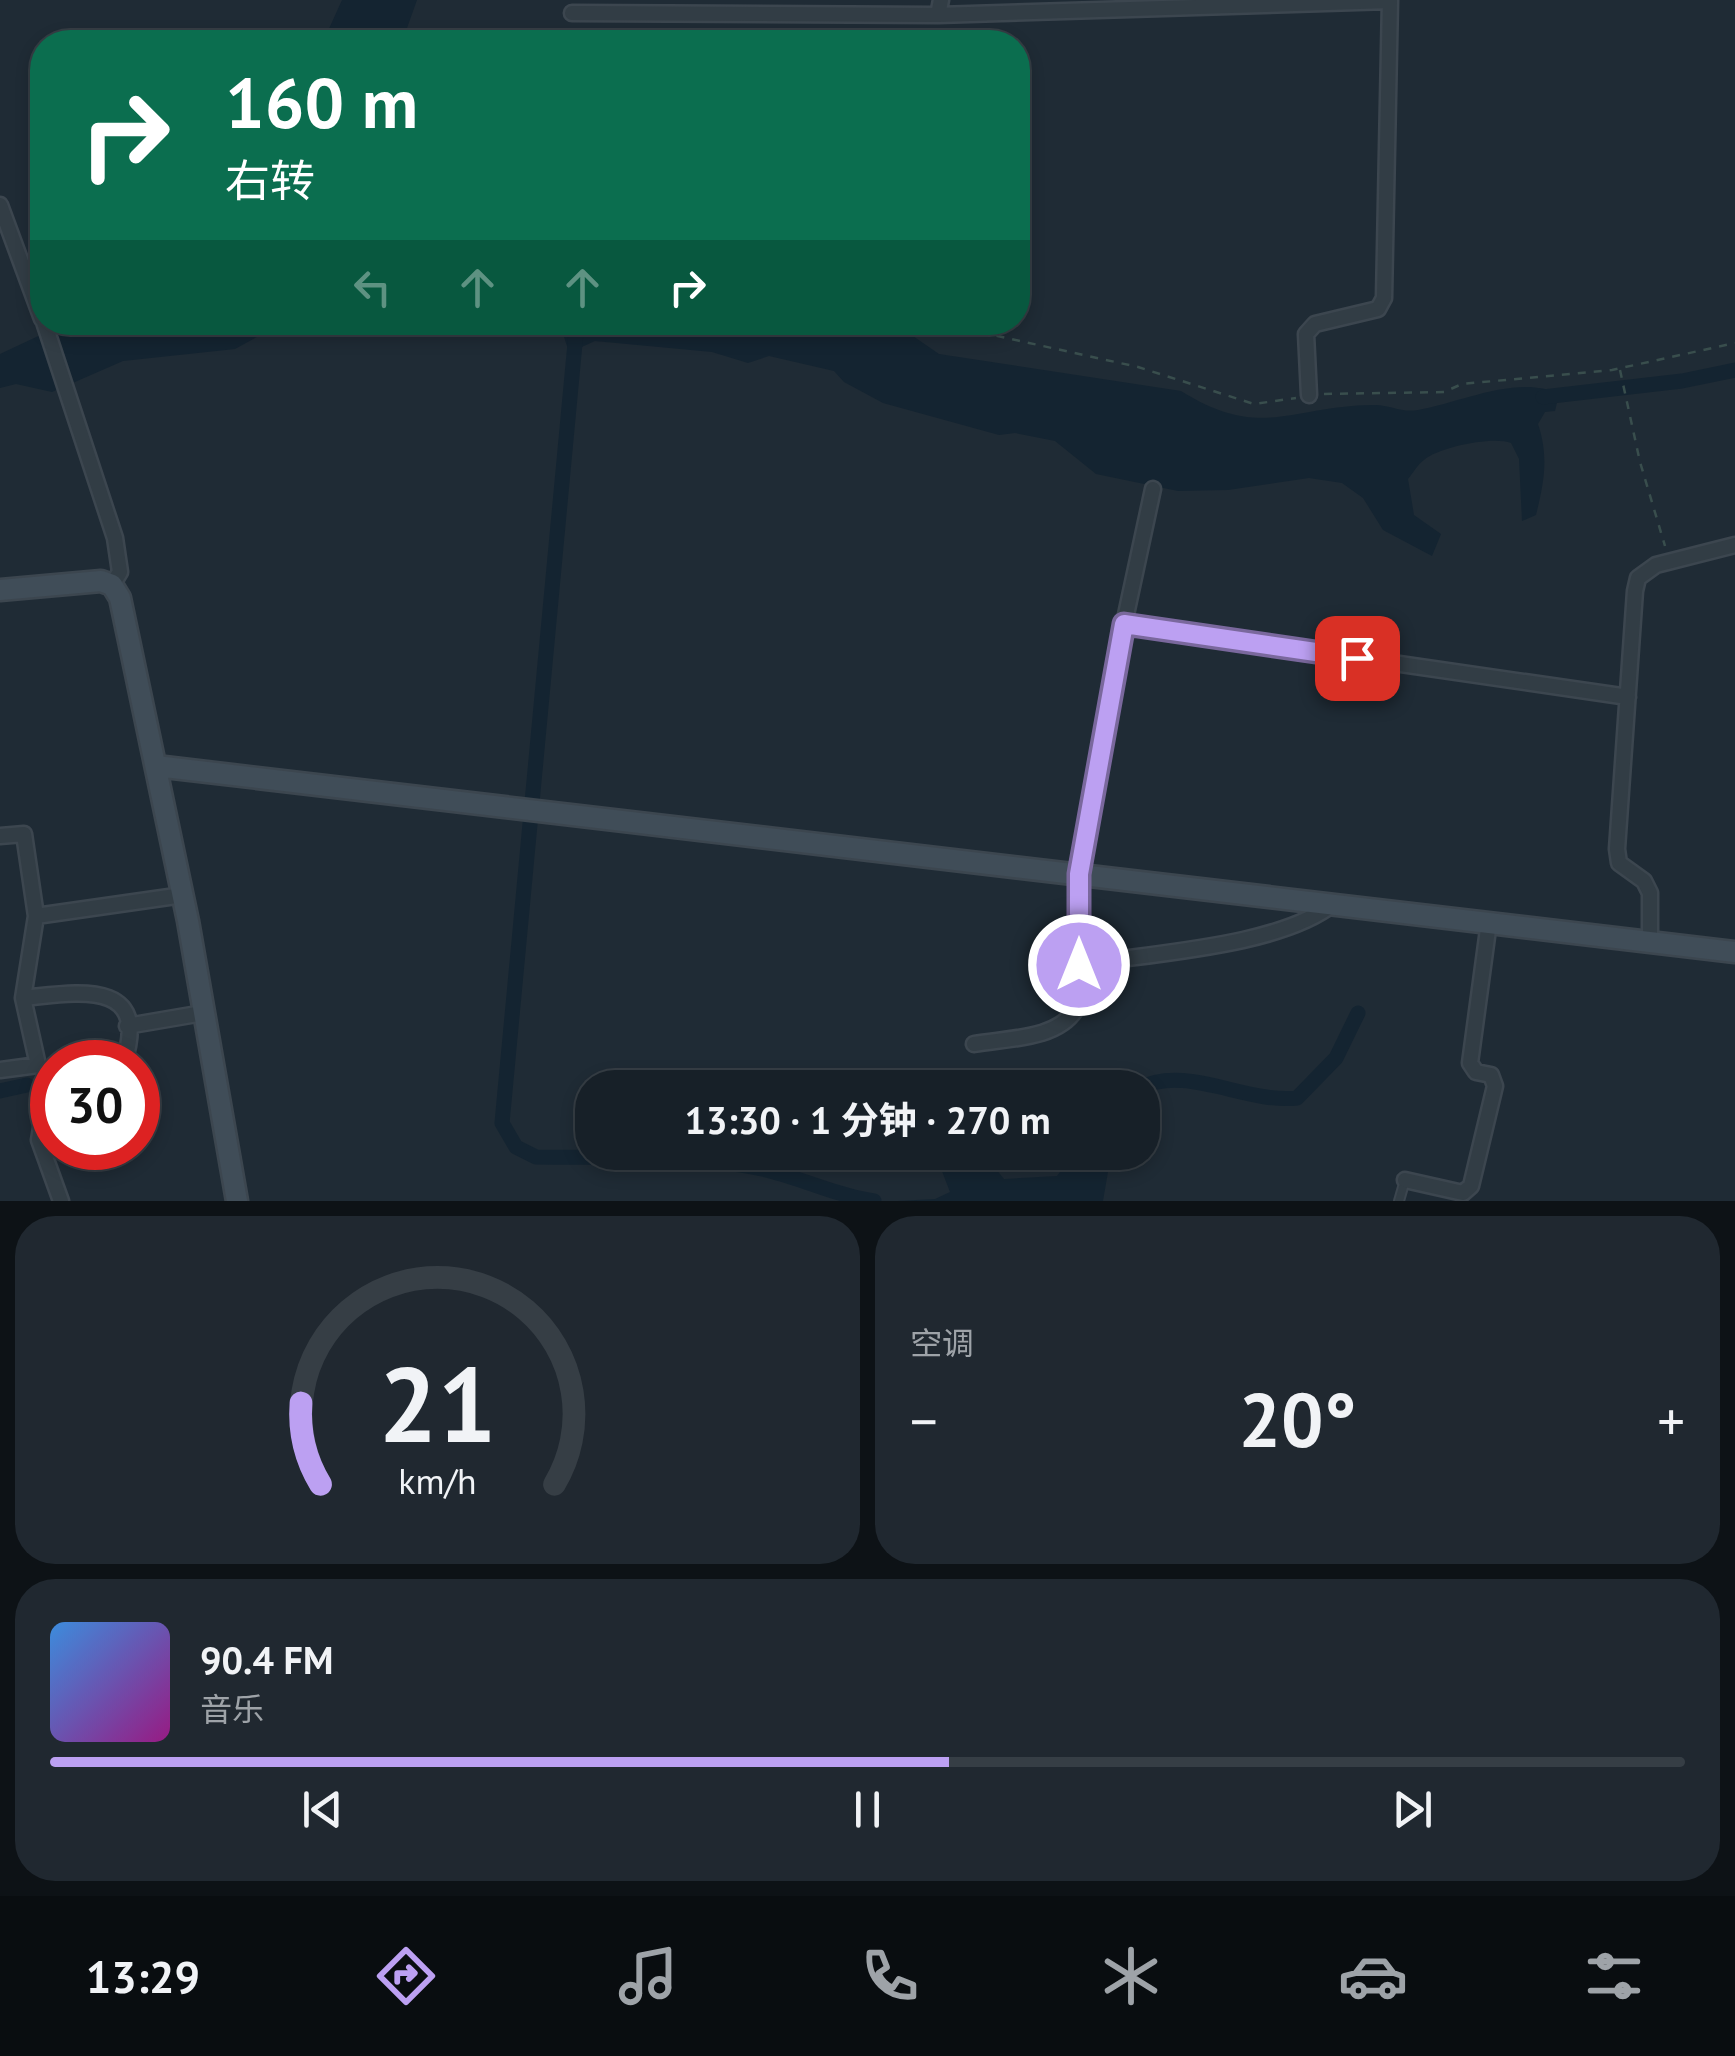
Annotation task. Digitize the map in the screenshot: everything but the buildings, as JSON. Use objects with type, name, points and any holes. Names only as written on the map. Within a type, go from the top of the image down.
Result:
[{"type":"street","points":[[572,13],[1390,0],[1384,298],[1378,309],[1314,324],[1306,334],[1309,394]]},
{"type":"street","points":[[0,205],[30,285]]},
{"type":"street","points":[[48,335],[120,559],[120,572],[112,585]]},
{"type":"street","points":[[974,1044],[1048,1032],[1068,1022],[1076,1009],[1079,874],[1124,624],[1153,490]]},
{"type":"street","points":[[1650,941],[1650,894],[1644,881],[1618,863],[1638,578],[1670,562],[1735,544]]},
{"type":"street","points":[[0,590],[85,580],[112,585],[120,598],[182,895],[237,1201]]},
{"type":"street","points":[[1124,624],[1628,697]]},
{"type":"street","points":[[156,766],[1735,952]]},
{"type":"street","points":[[0,836],[24,834],[36,916],[24,998],[38,1065],[0,1070]]},
{"type":"street","points":[[36,916],[182,895]]},
{"type":"street","points":[[1079,965],[1271,934],[1315,918],[1333,904]]},
{"type":"street","points":[[1404,1180],[1463,1192],[1471,1186],[1495,1086],[1490,1075],[1476,1072],[1470,1063],[1490,922]]},
{"type":"street","points":[[24,998],[94,991],[116,1002],[127,1026],[126,1040]]},
{"type":"street","points":[[127,1026],[204,1013]]},
{"type":"street","points":[[50,1170],[61,1201]]},
{"type":"lane","points":[[1399,1201],[1404,1180]]},
{"type":"path","points":[[993,335],[1138,367],[1254,404],[1309,394],[1444,392],[1462,384],[1620,369],[1735,343]]},
{"type":"path","points":[[1620,369],[1670,562]]},
{"type":"water","points":[[342,0],[417,0],[406,30],[328,30]]},
{"type":"water","points":[[41,335],[260,335],[235,349],[123,361],[52,392],[16,384],[0,388],[0,354]]},
{"type":"water","points":[[559,335],[911,335],[939,354],[1181,391],[1209,406],[1255,418],[1373,405],[1418,410],[1507,388],[1526,387],[1559,394],[1555,411],[1545,412],[1538,424],[1544,470],[1536,515],[1522,521],[1519,459],[1511,443],[1492,441],[1453,447],[1431,455],[1418,466],[1408,479],[1414,515],[1441,534],[1432,556],[1383,530],[1363,498],[1342,483],[1309,478],[1228,490],[1178,491],[1096,474],[1055,441],[1015,433],[999,435],[883,403],[844,382],[834,371],[769,356],[748,363],[712,352],[595,341],[575,350],[567,346]]},
{"type":"water","points":[[942,1170],[997,1170],[1004,1179],[1057,1176],[1061,1170],[1108,1170],[1103,1201],[898,1201],[935,1199],[950,1192]]},
{"type":"waterway","points":[[576,335],[502,1123],[516,1147],[536,1157],[734,1164],[874,1201]]},
{"type":"waterway","points":[[1543,397],[1682,381],[1735,370]]},
{"type":"waterway","points":[[1160,1082],[1196,1082],[1258,1096],[1297,1098],[1336,1058],[1358,1013]]},
{"type":"waterway","points":[[0,1091],[27,1085]]},
{"type":"route","points":[[1079,965],[1079,874],[1124,624],[1357,658]]}]
